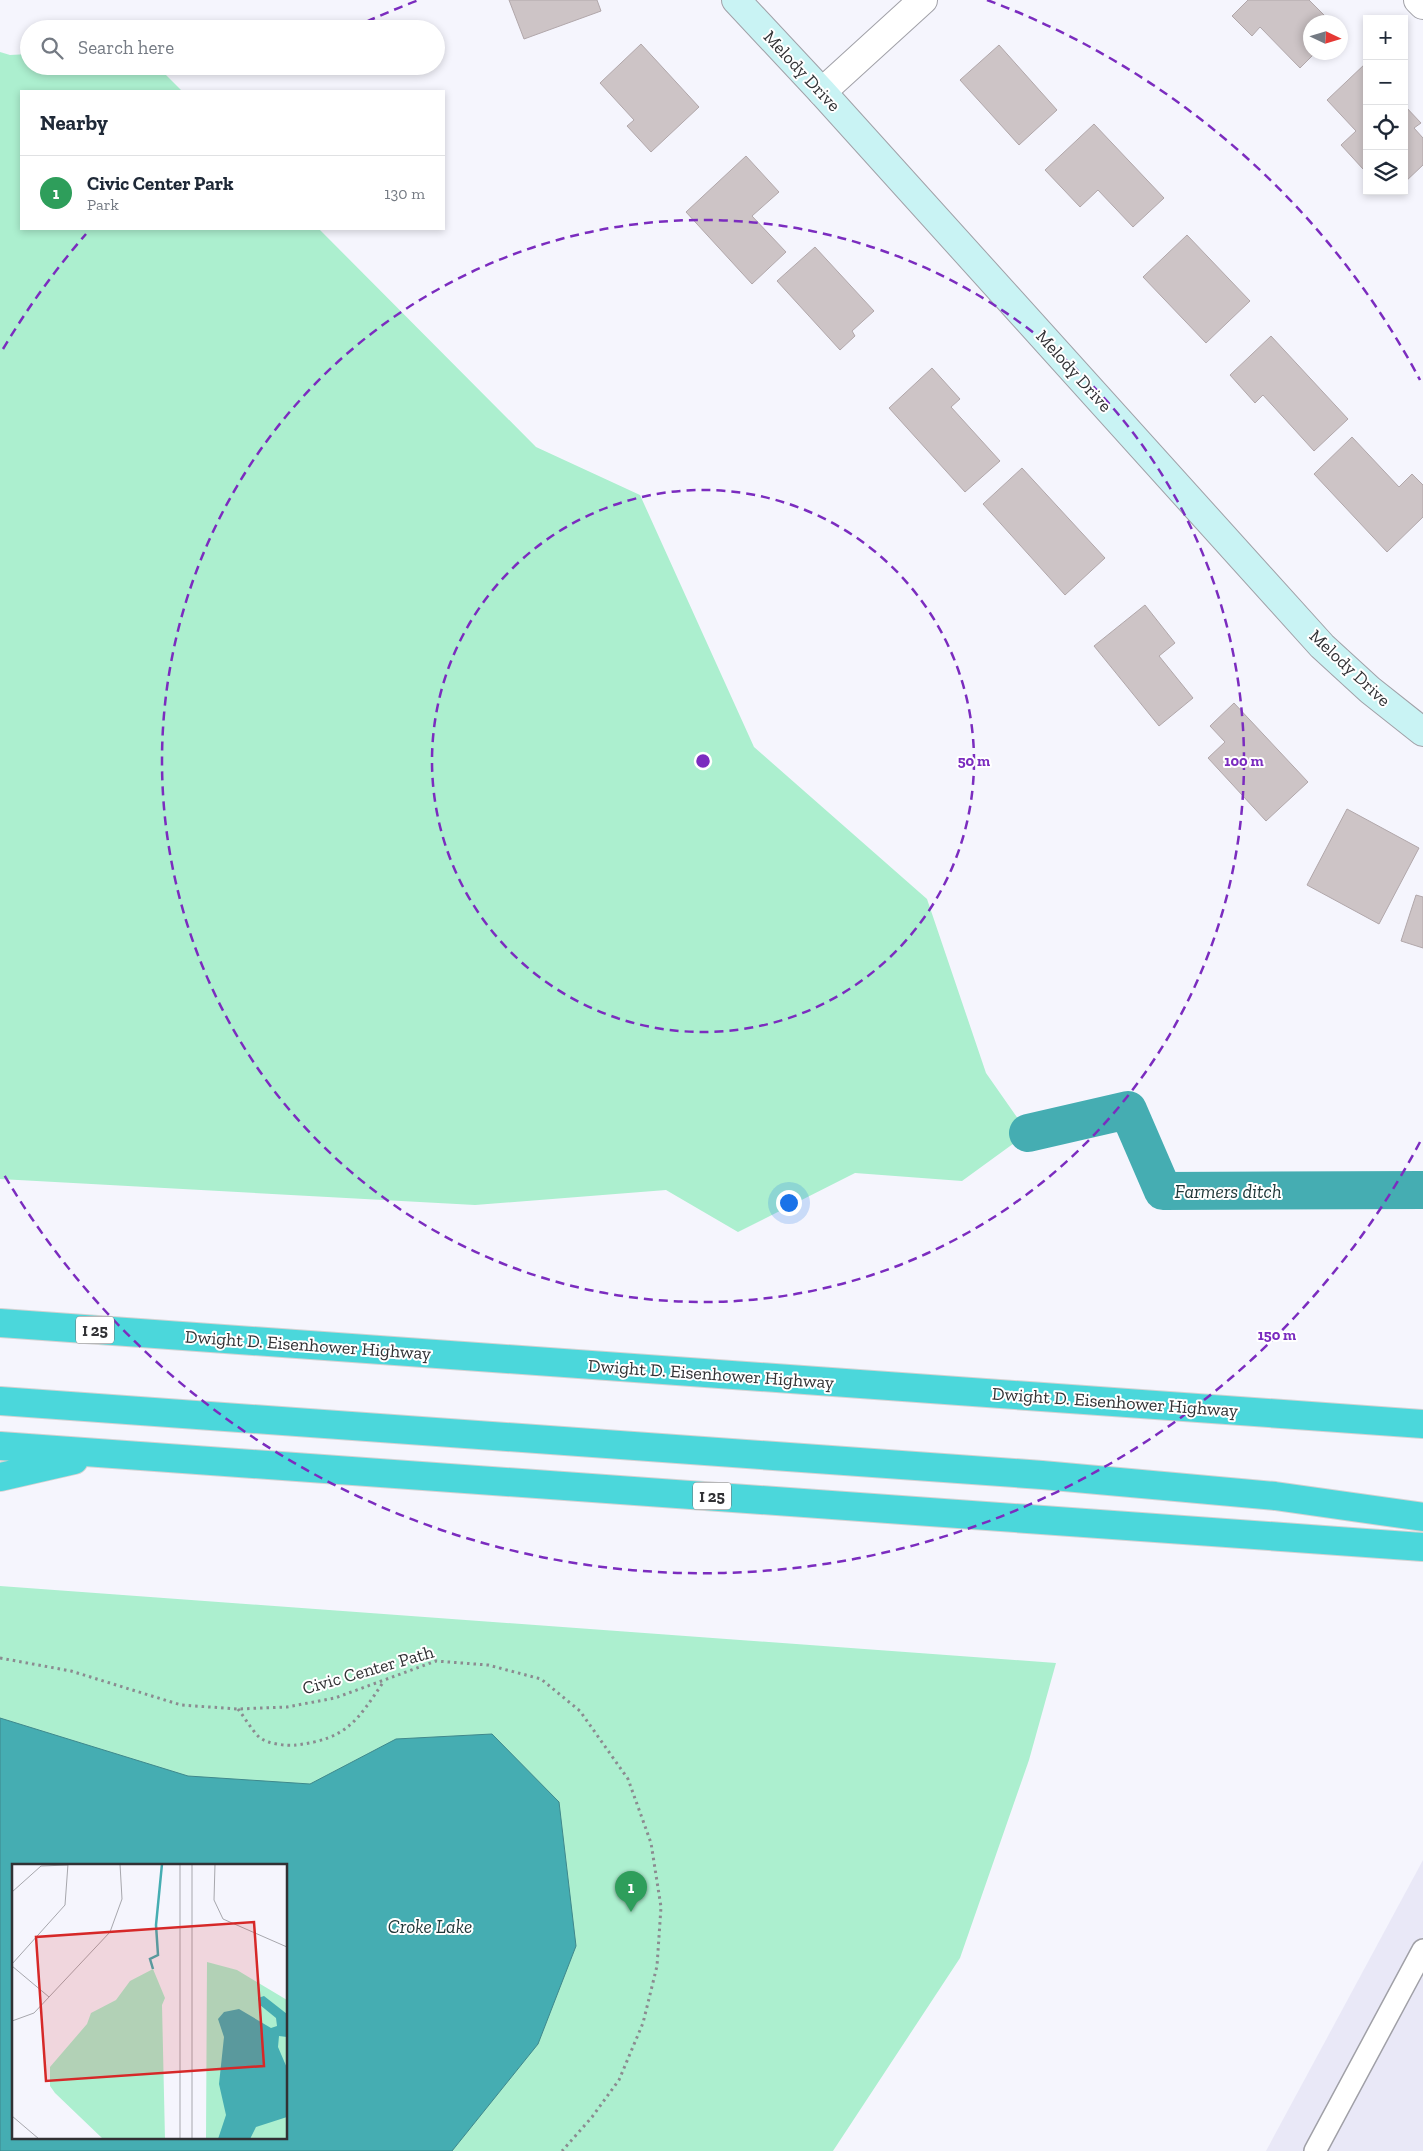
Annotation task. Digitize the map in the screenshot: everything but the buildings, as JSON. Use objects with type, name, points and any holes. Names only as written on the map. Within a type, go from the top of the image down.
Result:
[{"type":"highway","name":"Dwight D. Eisenhower Highway","points":[[0,1323],[1423,1424]]},
{"type":"highway","points":[[0,1338],[190,1336]]},
{"type":"highway","points":[[0,1401],[1042,1475],[1267,1496],[1423,1517]]},
{"type":"highway","name":"I 25","points":[[0,1446],[1423,1547]]},
{"type":"highway","points":[[0,1477],[103,1454]]},
{"type":"street","name":"Melody Drive","points":[[736,0],[822,92],[1322,646],[1370,690],[1423,732]]},
{"type":"street","points":[[822,92],[923,0]]},
{"type":"street","points":[[1418,0],[1423,5]]},
{"type":"lane","points":[[1315,2151],[1423,1950]]},
{"type":"path","name":"Civic Center Path","points":[[0,1658],[70,1671],[181,1705],[238,1709],[287,1707],[335,1698],[436,1662],[488,1665],[541,1679],[580,1711],[628,1779],[651,1843],[661,1907],[657,1966],[643,2023],[619,2080],[592,2117],[562,2151]]},
{"type":"path","points":[[238,1709],[260,1738],[286,1746],[317,1742],[344,1731],[361,1715],[384,1680]]},
{"type":"shaded area","points":[[1423,1860],[1423,2151],[1266,2151]]},
{"type":"green space","points":[[0,52],[10,55],[20,54],[20,75],[166,75],[181,90],[20,90],[20,230],[320,230],[536,447],[640,495],[754,747],[927,899],[986,1073],[1028,1133],[962,1181],[855,1173],[738,1232],[666,1190],[475,1205],[0,1179]]},
{"type":"green space","points":[[0,1586],[1056,1663],[1029,1760],[960,1958],[833,2151],[0,2151]]},
{"type":"water","name":"Croke Lake","points":[[0,1718],[188,1776],[310,1784],[396,1739],[492,1734],[559,1802],[576,1946],[538,2044],[452,2151],[0,2151]]},
{"type":"waterway","name":"Farmers ditch","points":[[1028,1133],[1128,1110],[1163,1191],[1423,1190]]},
{"type":"place","name":"Civic Center Park","points":[[631,1912]]}]
